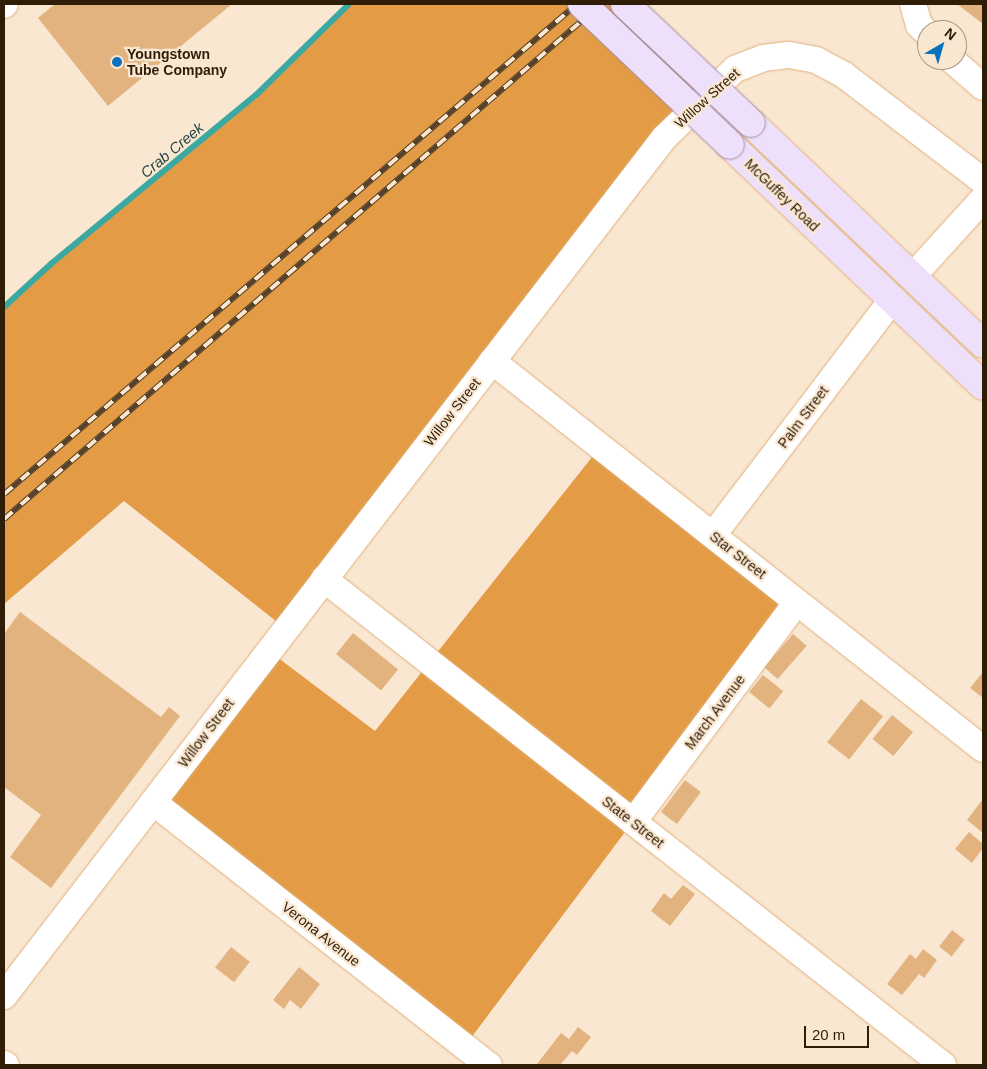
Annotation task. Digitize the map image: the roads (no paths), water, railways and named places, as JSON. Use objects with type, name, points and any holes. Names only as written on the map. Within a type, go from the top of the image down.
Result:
[{"type":"main road","name":"McGuffey Road","points":[[582,4],[983,386]]},
{"type":"main road","points":[[625,4],[983,344]]},
{"type":"street","points":[[913,4],[918,20]]},
{"type":"street","name":"Willow Street","points":[[4,996],[664,138],[735,69],[763,58],[789,55],[816,60],[844,75],[983,181]]},
{"type":"street","points":[[963,70],[983,87]]},
{"type":"street","points":[[912,277],[983,199]]},
{"type":"street","name":"Palm Street","points":[[713,536],[893,299]]},
{"type":"street","name":"Star Street","points":[[492,361],[983,749]]},
{"type":"street","name":"State Street","points":[[324,579],[943,1065]]},
{"type":"street","name":"March Avenue","points":[[633,822],[797,602]]},
{"type":"street","name":"Verona Avenue","points":[[153,802],[489,1065]]},
{"type":"waterway","name":"Crab Creek","points":[[4,307],[52,263],[256,95],[349,4]]},
{"type":"railway","points":[[4,494],[577,4]]},
{"type":"railway","points":[[4,519],[601,4]]},
{"type":"place","name":"Youngstown Tube Company","points":[[117,62]]}]
